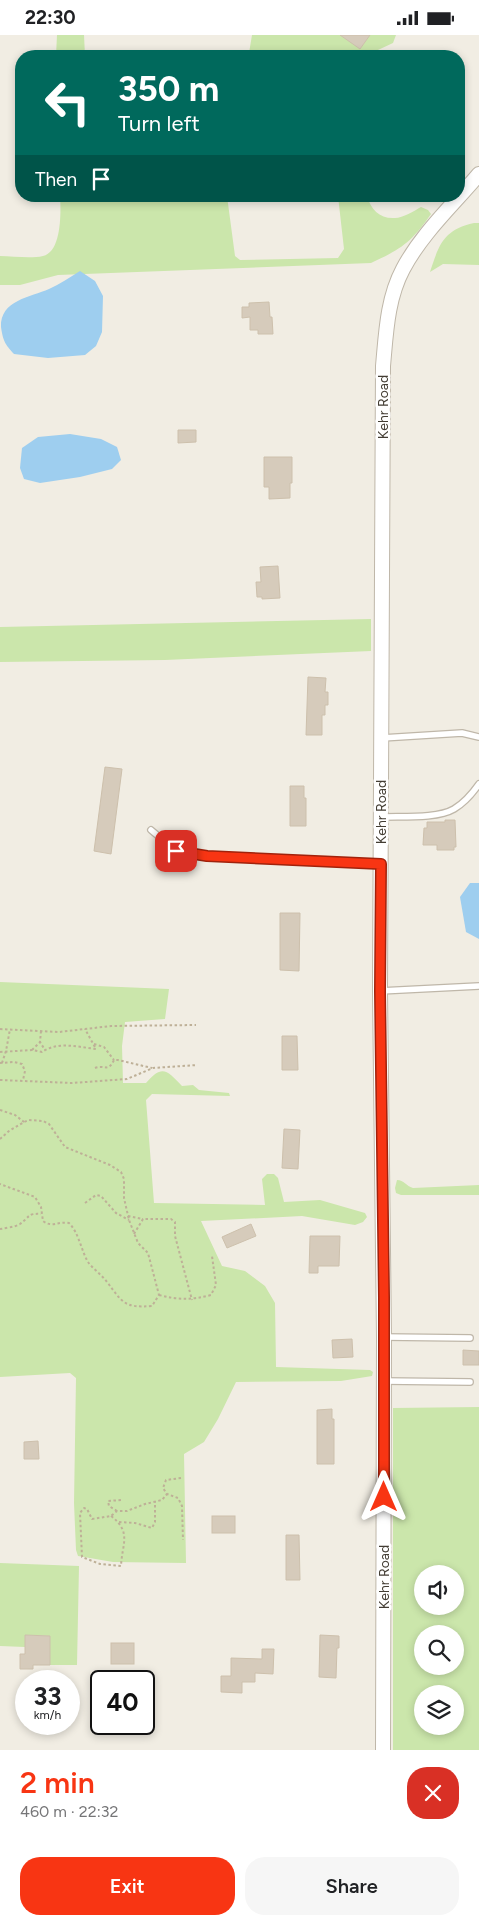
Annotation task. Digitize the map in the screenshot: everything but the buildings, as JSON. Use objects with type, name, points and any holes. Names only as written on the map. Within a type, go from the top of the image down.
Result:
[{"type":"street","name":"Kehr Road","points":[[465,190],[479,174]]},
{"type":"street","name":"Kehr Road","points":[[383,1750],[384,1337],[380,991],[383,367],[386,331],[392,298],[402,271],[430,229],[454,202]]},
{"type":"lane","points":[[381,738],[462,733],[479,737]]},
{"type":"lane","points":[[381,817],[435,815],[452,810],[463,803],[479,785]]},
{"type":"lane","points":[[151,829],[176,851],[207,856],[381,864]]},
{"type":"lane","points":[[380,991],[479,986]]},
{"type":"lane","points":[[384,1337],[470,1338]]},
{"type":"lane","points":[[384,1381],[470,1382]]},
{"type":"path","points":[[0,1029],[59,1032],[111,1026],[196,1025]]},
{"type":"path","points":[[10,1029],[6,1051],[1,1063],[14,1062],[22,1064],[25,1071],[23,1080]]},
{"type":"path","points":[[0,1051],[32,1050],[37,1052],[51,1047],[68,1045],[96,1049],[85,1029]]},
{"type":"path","points":[[41,1030],[40,1042],[45,1050]]},
{"type":"path","points":[[32,1050],[40,1042]]},
{"type":"path","points":[[94,1044],[104,1047],[114,1060],[153,1068],[197,1065]]},
{"type":"path","points":[[95,1068],[99,1066],[108,1068],[114,1060]]},
{"type":"path","points":[[0,1080],[72,1083],[127,1079],[153,1068]]},
{"type":"path","points":[[0,1110],[15,1115],[24,1122]]},
{"type":"path","points":[[0,1139],[24,1122],[43,1121],[49,1125],[65,1147],[110,1165],[121,1172],[124,1179],[124,1198],[129,1220],[138,1243],[148,1253],[159,1295],[152,1306],[137,1307],[126,1305],[117,1297],[107,1281],[89,1262],[71,1226],[64,1222],[52,1225],[47,1224],[43,1221],[39,1202],[35,1197],[0,1184]]},
{"type":"path","points":[[85,1203],[96,1195],[101,1196],[116,1213],[129,1220]]},
{"type":"path","points":[[0,1229],[19,1224],[28,1215],[33,1213],[41,1214]]},
{"type":"path","points":[[128,1216],[143,1219],[171,1219],[175,1222],[175,1237],[192,1300]]},
{"type":"path","points":[[134,1234],[143,1219]]},
{"type":"path","points":[[159,1295],[177,1300],[192,1300],[211,1295],[216,1285],[212,1256]]},
{"type":"path","points":[[181,1478],[166,1480],[163,1488],[167,1494],[178,1498],[182,1506],[183,1540]]},
{"type":"path","points":[[122,1500],[110,1499],[108,1501],[109,1506],[117,1511],[128,1511],[162,1500],[167,1494]]},
{"type":"path","points":[[119,1522],[135,1523],[148,1529],[154,1527],[155,1501]]},
{"type":"path","points":[[111,1516],[123,1528],[121,1566],[100,1564],[82,1557],[82,1509],[86,1508],[92,1519],[111,1516],[117,1511]]},
{"type":"green space","points":[[57,35],[84,35],[85,50],[56,50]]},
{"type":"green space","points":[[252,35],[396,35],[393,43],[378,50],[250,50]]},
{"type":"green space","points":[[60,202],[228,202],[235,256],[240,260],[338,258],[344,249],[339,202],[370,202],[377,213],[390,218],[401,217],[421,207],[428,210],[431,214],[405,244],[371,263],[58,275],[20,285],[0,285],[0,256],[38,257],[49,253],[57,239]]},
{"type":"green space","points":[[474,223],[479,223],[479,265],[443,264],[430,272],[440,246],[449,234]]},
{"type":"green space","points":[[371,619],[371,651],[165,660],[0,662],[0,627]]},
{"type":"green space","points":[[0,982],[169,989],[165,1019],[125,1022],[122,1046],[123,1083],[146,1083],[156,1073],[164,1071],[182,1086],[193,1085],[199,1090],[229,1093],[230,1096],[152,1094],[146,1100],[154,1203],[265,1205],[262,1179],[267,1174],[274,1174],[278,1178],[284,1202],[320,1200],[365,1213],[367,1217],[363,1222],[355,1225],[302,1216],[201,1221],[222,1266],[245,1271],[265,1286],[275,1303],[276,1367],[370,1370],[373,1372],[372,1376],[341,1381],[236,1382],[218,1419],[204,1442],[184,1454],[186,1563],[113,1562],[78,1556],[76,1550],[74,1503],[76,1378],[70,1373],[0,1377]]},
{"type":"green space","points":[[397,1180],[413,1188],[479,1185],[479,1195],[401,1195],[396,1193]]},
{"type":"green space","points":[[479,1407],[479,1750],[393,1750],[393,1408]]},
{"type":"green space","points":[[0,1563],[79,1566],[77,1665],[50,1665],[50,1636],[25,1635],[25,1647],[0,1646]]},
{"type":"water","points":[[80,271],[95,281],[103,296],[102,332],[96,346],[85,355],[48,358],[14,354],[5,342],[1,327],[2,318],[6,311],[18,301],[49,289]]},
{"type":"water","points":[[70,434],[101,439],[117,447],[121,460],[112,469],[80,477],[40,483],[24,479],[20,468],[22,448],[38,437]]},
{"type":"water","points":[[470,883],[479,883],[479,939],[466,932],[460,897]]},
{"type":"route","points":[[176,851],[207,856],[381,864],[380,991],[384,1297],[384,1497]]}]
